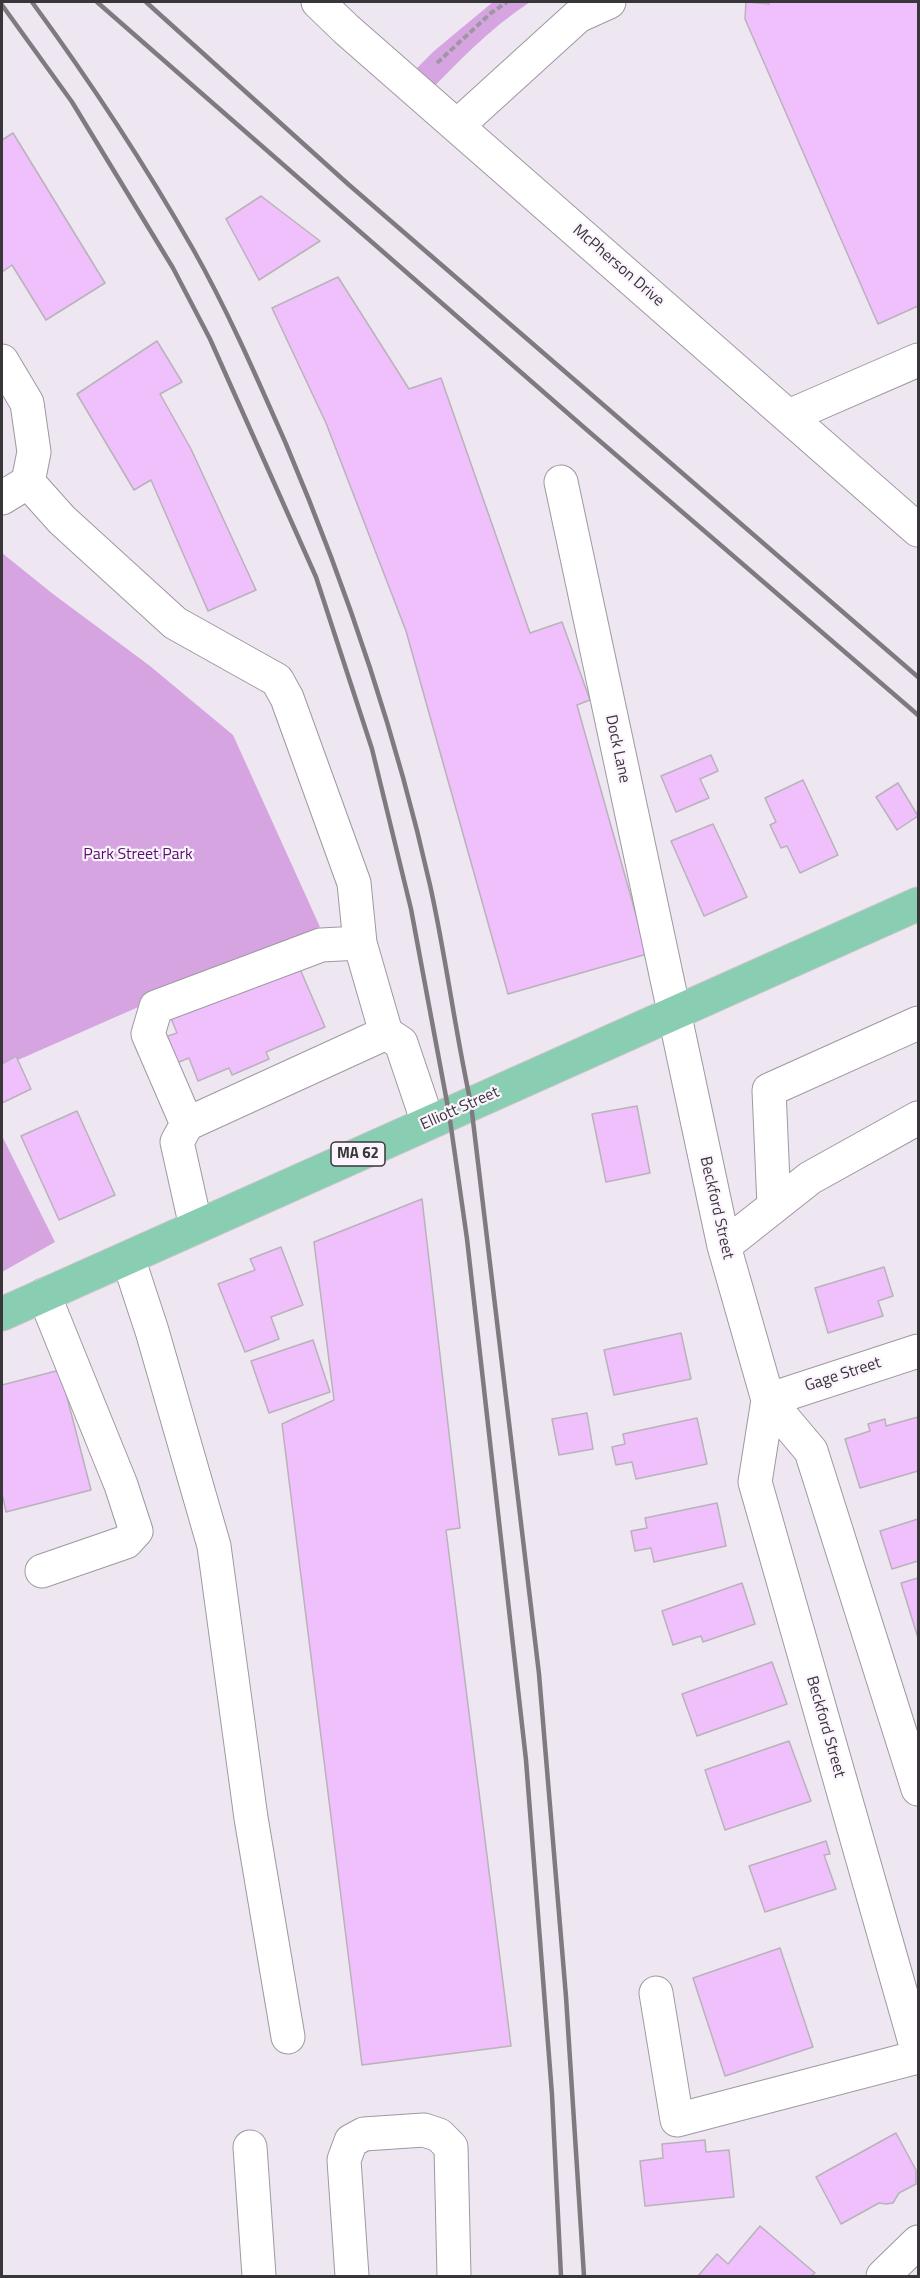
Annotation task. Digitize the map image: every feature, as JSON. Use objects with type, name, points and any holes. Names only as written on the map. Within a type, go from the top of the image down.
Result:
[{"type":"main road","name":"Elliott Street","points":[[2,1314],[918,904]]},
{"type":"street","name":"McPherson Drive","points":[[318,2],[413,88],[918,530]]},
{"type":"street","points":[[457,126],[578,16],[609,2]]},
{"type":"street","points":[[2,360],[27,403],[34,452],[15,490],[62,520],[175,623],[277,680],[287,698],[354,883],[360,943],[386,1032],[401,1043],[428,1123]]},
{"type":"street","points":[[789,416],[918,360]]},
{"type":"street","name":"Dock Lane","points":[[561,482],[673,1015]]},
{"type":"street","points":[[186,1124],[148,1034],[156,1007],[321,945],[360,943]]},
{"type":"street","name":"Beckford Street","points":[[673,1015],[724,1246],[768,1400],[811,1451],[918,1789]]},
{"type":"street","points":[[774,1206],[769,1090],[918,1023]]},
{"type":"street","points":[[196,1227],[177,1142],[186,1124],[386,1032]]},
{"type":"street","points":[[724,1246],[810,1178],[918,1118]]},
{"type":"street","points":[[128,1258],[152,1331],[214,1546],[251,1818],[288,2037]]},
{"type":"street","points":[[42,1571],[126,1542],[136,1531],[121,1485],[44,1295]]},
{"type":"street","name":"Gage Street","points":[[768,1400],[918,1351]]},
{"type":"street","name":"Beckford Street","points":[[768,1400],[755,1482],[918,2055]]},
{"type":"street","points":[[657,1993],[677,2120],[918,2055]]},
{"type":"street","points":[[352,2277],[344,2160],[351,2141],[364,2134],[424,2130],[439,2135],[451,2147],[454,2277]]},
{"type":"street","points":[[250,2147],[259,2277]]},
{"type":"street","points":[[883,2277],[918,2242]]},
{"type":"path","points":[[413,88],[454,47],[507,2]]},
{"type":"green space","points":[[493,2],[530,2],[515,12],[461,59],[424,97],[405,80],[434,51]]},
{"type":"green space","name":"Park Street Park","points":[[2,553],[150,666],[233,735],[320,927],[2,1067]]},
{"type":"green space","points":[[2,1136],[55,1242],[2,1272]]},
{"type":"building","points":[[746,2],[769,4],[769,2],[918,2],[918,306],[878,324],[745,19]]},
{"type":"building","points":[[13,133],[105,283],[46,320],[12,265],[2,272],[2,140]]},
{"type":"building","points":[[261,196],[320,241],[259,280],[226,219]]},
{"type":"building","points":[[338,277],[409,389],[441,378],[530,633],[562,622],[590,700],[577,705],[647,954],[508,994],[406,631],[326,423],[272,308]]},
{"type":"building","points":[[157,341],[182,382],[160,394],[191,449],[256,590],[208,611],[151,480],[134,490],[77,394]]},
{"type":"building","points":[[711,755],[718,771],[700,779],[709,798],[676,812],[661,776]]},
{"type":"building","points":[[803,780],[838,855],[800,873],[787,846],[781,848],[770,825],[776,822],[765,798]]},
{"type":"building","points":[[898,783],[918,816],[897,830],[876,797]]},
{"type":"building","points":[[713,824],[747,897],[704,916],[671,841]]},
{"type":"building","points":[[297,962],[325,1027],[266,1052],[269,1059],[232,1075],[229,1068],[198,1081],[189,1058],[174,1064],[162,1038],[177,1033],[170,1016]]},
{"type":"building","points":[[16,1056],[31,1089],[2,1103],[2,1064]]},
{"type":"building","points":[[637,1106],[650,1173],[606,1182],[592,1114]]},
{"type":"building","points":[[77,1111],[115,1195],[59,1220],[21,1136]]},
{"type":"building","points":[[422,1199],[460,1528],[446,1530],[511,2046],[362,2065],[282,1424],[334,1400],[314,1242]]},
{"type":"building","points":[[281,1247],[303,1305],[271,1317],[279,1339],[245,1352],[218,1284],[255,1270],[250,1259]]},
{"type":"building","points":[[884,1267],[893,1296],[878,1301],[883,1316],[828,1333],[815,1288]]},
{"type":"building","points":[[681,1333],[691,1379],[614,1395],[604,1350]]},
{"type":"building","points":[[313,1340],[330,1392],[269,1413],[251,1361]]},
{"type":"building","points":[[60,1370],[91,1490],[6,1512],[2,1493],[2,1385]]},
{"type":"building","points":[[587,1413],[593,1449],[559,1455],[552,1419]]},
{"type":"building","points":[[918,1417],[918,1471],[860,1488],[845,1439],[870,1431],[868,1424],[885,1419],[886,1426]]},
{"type":"building","points":[[697,1418],[707,1464],[636,1479],[632,1462],[616,1465],[612,1447],[625,1444],[623,1434]]},
{"type":"building","points":[[717,1503],[726,1546],[654,1562],[651,1548],[635,1551],[631,1531],[647,1528],[645,1518]]},
{"type":"building","points":[[918,1519],[918,1561],[892,1569],[880,1531]]},
{"type":"building","points":[[918,1578],[918,1638],[901,1583]]},
{"type":"building","points":[[742,1583],[755,1624],[703,1642],[701,1636],[673,1645],[662,1611]]},
{"type":"building","points":[[772,1662],[787,1704],[697,1736],[682,1694]]},
{"type":"building","points":[[789,1741],[811,1801],[725,1830],[705,1770]]},
{"type":"building","points":[[826,1841],[830,1854],[824,1855],[836,1889],[765,1912],[749,1866]]},
{"type":"building","points":[[780,1948],[813,2047],[725,2076],[693,1978]]},
{"type":"building","points":[[896,2133],[916,2170],[916,2184],[899,2193],[893,2203],[879,2203],[841,2224],[816,2177]]},
{"type":"building","points":[[705,2140],[706,2152],[729,2150],[734,2197],[645,2206],[640,2161],[663,2158],[662,2144]]},
{"type":"building","points":[[760,2226],[815,2273],[811,2276],[698,2276],[717,2254],[728,2264]]},
{"type":"railway","points":[[32,2],[96,92],[155,185],[206,272],[242,345],[286,444],[349,606],[402,772],[417,829],[436,912],[471,1104],[539,1674],[566,1997],[584,2276]]},
{"type":"railway","points":[[97,2],[587,430],[918,715]]},
{"type":"railway","points":[[146,2],[348,184],[918,677]]},
{"type":"railway","points":[[2,5],[72,102],[173,268],[210,339],[316,577],[372,749],[411,909],[449,1113],[467,1239],[526,1760],[552,2095],[561,2276]]}]
